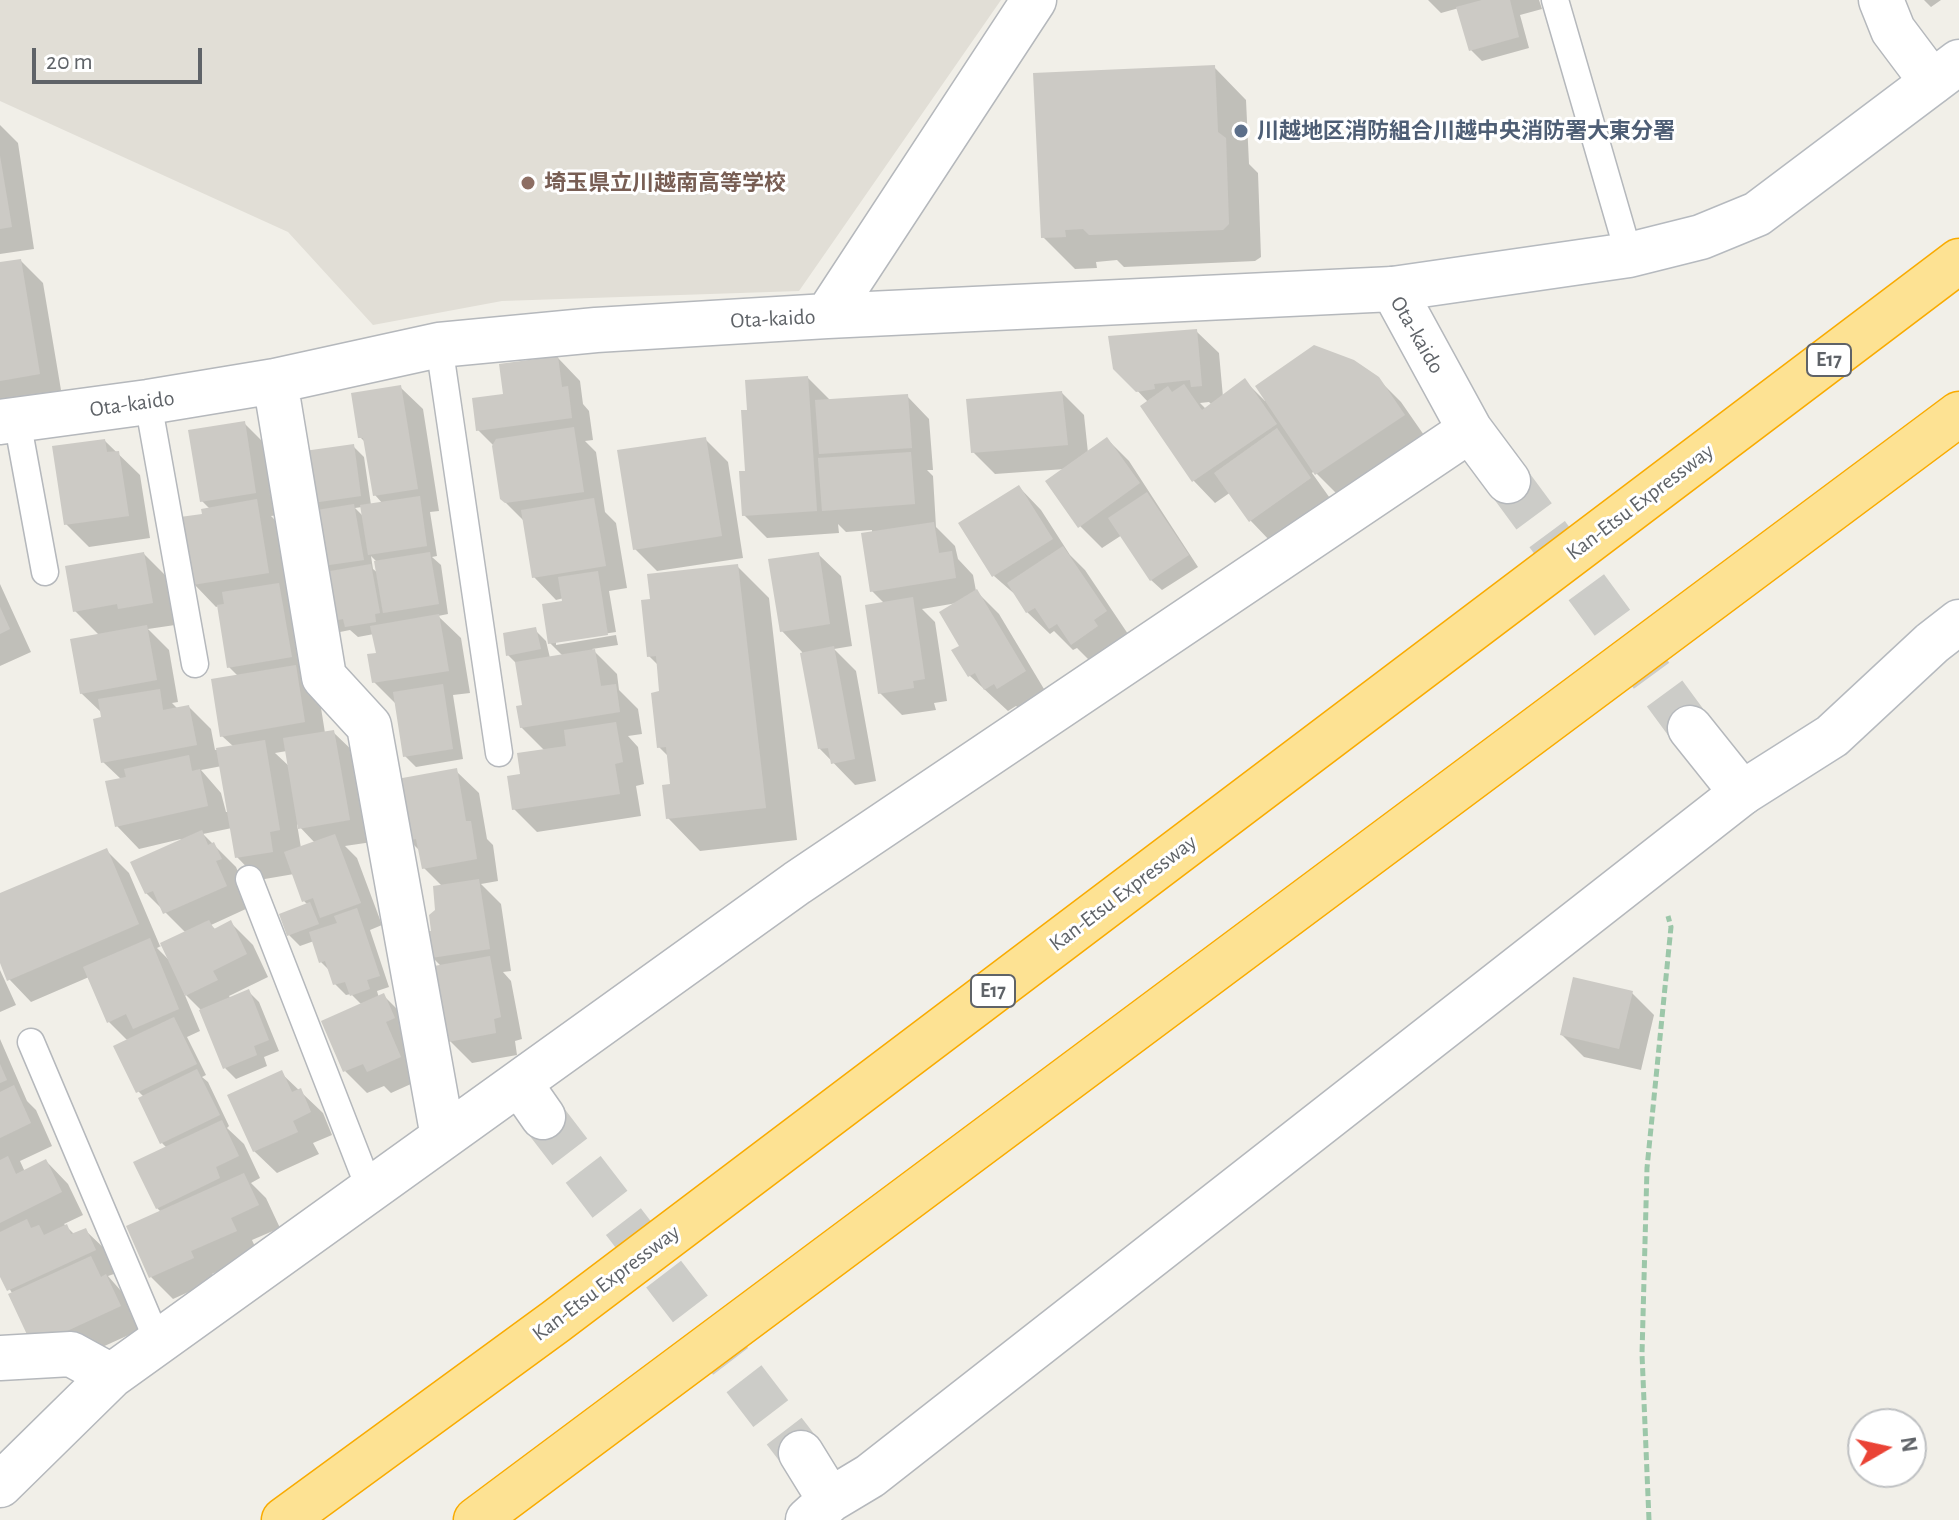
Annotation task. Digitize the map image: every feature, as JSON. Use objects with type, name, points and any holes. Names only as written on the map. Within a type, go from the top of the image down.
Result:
[{"type":"highway","name":"Kan-Etsu Expressway","points":[[284,1520],[568,1313],[1959,261]]},
{"type":"highway","points":[[476,1520],[1959,414]]},
{"type":"street","points":[[827,316],[1034,0]]},
{"type":"street","points":[[1393,289],[1629,255],[1701,237],[1757,214],[1946,72],[1893,30],[1881,0]]},
{"type":"street","name":"Ota-kaido","points":[[8,421],[275,381],[439,345],[596,330],[1393,289],[1470,430],[1508,481]]},
{"type":"street","points":[[275,381],[324,677],[369,726],[443,1137]]},
{"type":"street","points":[[0,1485],[111,1376],[443,1137],[532,1100],[797,883],[1470,430]]},
{"type":"street","points":[[801,1453],[819,1510],[870,1476],[1742,793],[1832,736],[1932,643],[1959,622]]},
{"type":"street","points":[[1690,728],[1742,793]]},
{"type":"street","points":[[0,1358],[71,1354],[111,1376]]},
{"type":"lane","points":[[1555,0],[1629,255]]},
{"type":"lane","points":[[439,345],[499,753]]},
{"type":"lane","points":[[148,402],[195,664]]},
{"type":"lane","points":[[8,421],[45,572]]},
{"type":"lane","points":[[249,879],[370,1190]]},
{"type":"lane","points":[[31,1042],[158,1342]]},
{"type":"path","points":[[1641,871],[1662,898],[1671,927],[1647,1168],[1642,1354],[1649,1520]]},
{"type":"shaded area","name":"埼玉県立川越南高等学校","points":[[0,0],[1001,0],[799,291],[502,301],[373,325],[288,232],[0,101]]},
{"type":"building","points":[[1482,0],[1510,0],[1519,37],[1469,51],[1456,7]]},
{"type":"building","points":[[1215,65],[1218,132],[1226,138],[1229,224],[1223,230],[1089,235],[1083,229],[1065,230],[1066,237],[1041,238],[1033,73]]},
{"type":"building","points":[[0,156],[12,227],[0,229]]},
{"type":"building","points":[[21,259],[40,374],[0,381],[0,262]]},
{"type":"building","points":[[1197,329],[1202,386],[1191,387],[1190,380],[1154,384],[1155,389],[1136,392],[1113,369],[1108,336]]},
{"type":"building","points":[[1314,345],[1354,360],[1379,377],[1405,415],[1315,475],[1255,386]]},
{"type":"building","points":[[558,356],[562,387],[568,386],[572,418],[476,431],[472,398],[503,394],[499,364]]},
{"type":"building","points":[[808,376],[817,511],[742,516],[739,471],[745,471],[741,410],[747,410],[745,380]]},
{"type":"building","points":[[1245,378],[1277,424],[1192,482],[1140,406],[1168,386],[1172,392],[1184,384],[1202,410]]},
{"type":"building","points":[[401,385],[418,489],[373,496],[363,438],[358,438],[351,393]]},
{"type":"building","points":[[1062,391],[1068,445],[971,453],[966,399]]},
{"type":"building","points":[[908,394],[912,448],[819,454],[815,400]]},
{"type":"building","points":[[245,421],[256,493],[200,502],[188,430]]},
{"type":"building","points":[[574,427],[584,492],[505,503],[500,499],[492,446],[496,439]]},
{"type":"building","points":[[1277,428],[1311,478],[1249,522],[1214,473]]},
{"type":"building","points":[[706,437],[722,536],[633,550],[617,450]]},
{"type":"building","points":[[1107,437],[1140,483],[1078,528],[1045,481]]},
{"type":"building","points":[[105,439],[107,452],[119,451],[129,516],[64,525],[52,446]]},
{"type":"building","points":[[354,444],[361,496],[305,504],[297,452]]},
{"type":"building","points":[[911,452],[915,504],[822,511],[818,458]]},
{"type":"building","points":[[1019,485],[1053,539],[992,577],[958,523]]},
{"type":"building","points":[[1147,492],[1189,555],[1150,581],[1108,518]]},
{"type":"building","points":[[420,496],[427,546],[368,555],[360,505]]},
{"type":"building","points":[[594,498],[606,566],[532,578],[521,510]]},
{"type":"building","points":[[257,499],[269,573],[192,585],[180,517],[202,514],[201,509]]},
{"type":"building","points":[[354,504],[364,560],[315,567],[305,512]]},
{"type":"building","points":[[934,522],[939,553],[952,551],[956,578],[870,592],[861,533]]},
{"type":"building","points":[[1063,546],[1107,611],[1094,620],[1098,626],[1071,645],[1057,624],[1049,629],[1035,608],[1026,613],[1007,583]]},
{"type":"building","points":[[144,552],[153,603],[118,609],[117,604],[73,612],[65,566]]},
{"type":"building","points":[[430,552],[439,604],[383,613],[374,561]]},
{"type":"building","points":[[819,552],[830,624],[780,632],[768,559]]},
{"type":"building","points":[[371,564],[380,613],[375,614],[376,622],[345,627],[343,619],[328,622],[319,573]]},
{"type":"building","points":[[738,564],[766,808],[666,819],[662,785],[670,784],[666,747],[657,748],[651,693],[659,691],[656,656],[647,657],[641,600],[650,599],[647,574]]},
{"type":"building","points":[[598,571],[608,635],[548,644],[542,604],[562,601],[558,577]]},
{"type":"building","points":[[279,583],[292,657],[227,668],[217,605],[224,604],[222,592]]},
{"type":"building","points":[[977,589],[1026,671],[997,689],[994,684],[984,690],[975,673],[968,677],[951,650],[959,646],[939,612]]},
{"type":"building","points":[[913,597],[925,679],[913,681],[914,688],[878,694],[865,605]]},
{"type":"building","points":[[0,607],[10,629],[0,634]]},
{"type":"building","points":[[439,614],[449,671],[372,683],[367,654],[376,653],[370,626]]},
{"type":"building","points":[[147,625],[157,680],[80,694],[70,639]]},
{"type":"building","points":[[536,627],[541,649],[506,656],[503,633]]},
{"type":"building","points":[[834,646],[855,759],[831,764],[828,748],[818,749],[800,653]]},
{"type":"building","points":[[595,649],[601,686],[616,684],[620,712],[520,728],[516,706],[522,705],[515,662]]},
{"type":"building","points":[[296,665],[305,722],[220,737],[211,679]]},
{"type":"building","points":[[443,684],[453,749],[403,757],[393,692]]},
{"type":"building","points":[[160,689],[163,710],[189,705],[197,745],[101,763],[93,719],[101,717],[98,699]]},
{"type":"building","points":[[616,722],[623,762],[615,764],[620,794],[512,810],[507,776],[520,774],[517,753],[566,746],[564,730]]},
{"type":"building","points":[[334,730],[350,820],[298,829],[283,738]]},
{"type":"building","points":[[265,740],[280,830],[270,832],[273,852],[235,858],[216,748]]},
{"type":"building","points":[[189,755],[192,771],[200,769],[208,806],[115,827],[105,781],[126,777],[124,769]]},
{"type":"building","points":[[457,768],[466,821],[471,821],[477,859],[422,869],[416,839],[407,841],[397,779]]},
{"type":"building","points":[[202,830],[208,845],[214,842],[222,859],[216,861],[227,886],[163,914],[153,891],[145,894],[130,862]]},
{"type":"building","points":[[335,834],[361,903],[320,918],[313,898],[302,902],[284,852]]},
{"type":"building","points":[[107,848],[139,924],[7,981],[0,963],[0,893]]},
{"type":"building","points":[[479,879],[490,949],[431,958],[427,931],[431,931],[429,915],[435,910],[433,886]]},
{"type":"building","points":[[310,902],[319,924],[287,936],[279,914]]},
{"type":"building","points":[[357,908],[380,976],[367,980],[370,989],[350,996],[345,982],[333,985],[325,961],[319,963],[309,932],[337,923],[334,916]]},
{"type":"building","points":[[209,920],[214,929],[231,920],[247,954],[213,971],[218,980],[185,996],[160,943]]},
{"type":"building","points":[[150,938],[179,1009],[133,1029],[126,1014],[107,1023],[83,967]]},
{"type":"building","points":[[490,956],[501,1017],[494,1019],[496,1033],[448,1042],[434,966]]},
{"type":"building","points":[[1573,977],[1633,991],[1619,1049],[1560,1035]]},
{"type":"building","points":[[249,989],[269,1040],[254,1046],[257,1055],[223,1069],[199,1010]]},
{"type":"building","points":[[384,993],[395,1018],[386,1022],[401,1057],[367,1072],[363,1064],[343,1072],[321,1021]]},
{"type":"building","points":[[174,1017],[197,1064],[136,1093],[113,1046]]},
{"type":"building","points":[[0,1064],[7,1080],[0,1083]]},
{"type":"building","points":[[197,1069],[220,1115],[160,1144],[138,1098]]},
{"type":"building","points":[[282,1070],[292,1092],[301,1088],[311,1112],[293,1121],[298,1132],[253,1152],[227,1095]]},
{"type":"building","points":[[14,1085],[31,1123],[0,1138],[0,1092]]},
{"type":"building","points":[[222,1120],[239,1156],[216,1167],[220,1178],[156,1209],[133,1162]]},
{"type":"building","points":[[8,1156],[16,1174],[46,1159],[62,1192],[0,1223],[0,1160]]},
{"type":"building","points":[[244,1173],[259,1205],[231,1218],[237,1231],[191,1251],[194,1258],[149,1278],[126,1226]]},
{"type":"building","points":[[27,1219],[31,1228],[39,1225],[44,1235],[67,1224],[71,1234],[86,1228],[96,1250],[7,1291],[0,1277],[0,1232]]},
{"type":"building","points":[[91,1256],[101,1277],[106,1274],[121,1306],[54,1337],[51,1332],[30,1341],[8,1294]]},
{"type":"tunnel","points":[[1508,481],[1690,728]]},
{"type":"tunnel","points":[[543,1117],[801,1453]]},
{"type":"place","name":"川越地区消防組合川越中央消防署大東分署","points":[[1241,131]]},
{"type":"place","name":"埼玉県立川越南高等学校","points":[[528,183]]}]
